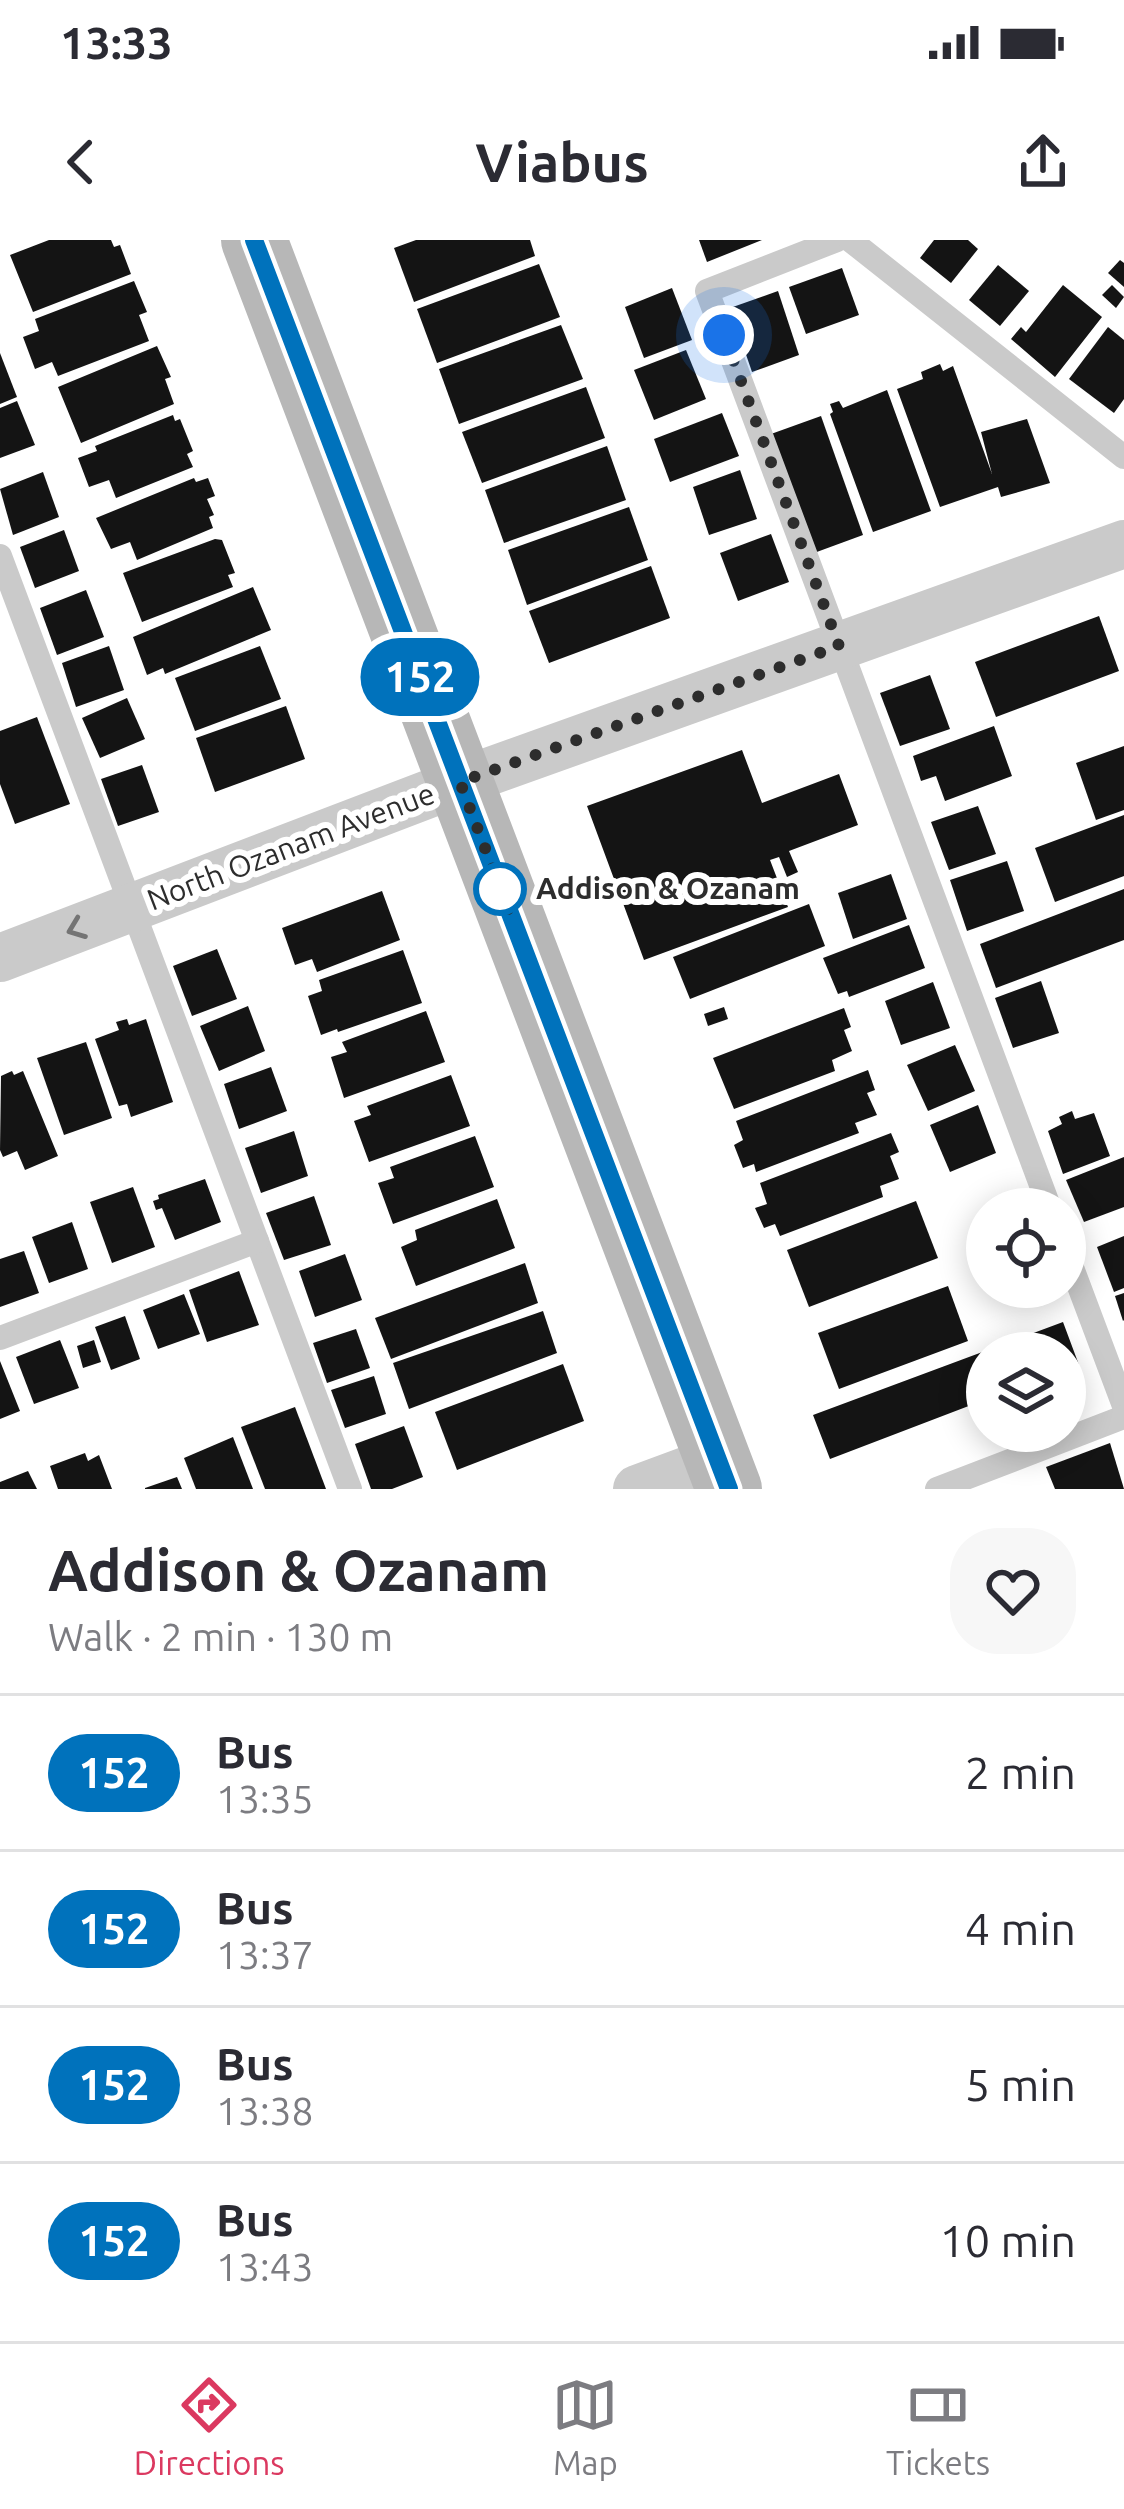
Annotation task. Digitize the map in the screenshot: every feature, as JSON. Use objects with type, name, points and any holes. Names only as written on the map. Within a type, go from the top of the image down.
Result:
[{"type":"street","points":[[254,240],[723,1474],[637,1489]]},
{"type":"street","name":"North Ozanam Avenue","points":[[0,958],[460,782],[1124,544]]},
{"type":"lane","points":[[837,240],[707,291],[1042,1188]]},
{"type":"lane","points":[[850,240],[1124,457]]},
{"type":"lane","points":[[2,568],[350,1489]]},
{"type":"lane","points":[[0,1338],[257,1241]]},
{"type":"lane","points":[[1086,1305],[1124,1406]]},
{"type":"lane","points":[[937,1489],[1124,1417]]},
{"type":"building","points":[[49,240],[111,240],[114,247],[120,245],[131,274],[33,312],[10,255]]},
{"type":"building","points":[[416,240],[530,240],[535,256],[414,302],[394,248]]},
{"type":"building","points":[[699,240],[762,240],[707,262]]},
{"type":"building","points":[[934,240],[968,240],[978,249],[951,283],[920,258]]},
{"type":"building","points":[[1120,260],[1124,263],[1124,287],[1108,273]]},
{"type":"building","points":[[539,264],[560,317],[437,363],[417,309]]},
{"type":"building","points":[[998,265],[1029,291],[1000,326],[969,300]]},
{"type":"building","points":[[842,268],[859,315],[806,334],[789,287]]},
{"type":"building","points":[[134,281],[147,312],[139,315],[149,341],[58,376],[52,362],[35,369],[23,337],[39,331],[35,319]]},
{"type":"building","points":[[1063,285],[1102,317],[1055,377],[1011,339],[1021,327],[1026,332]]},
{"type":"building","points":[[1112,285],[1124,297],[1116,308],[1102,295]]},
{"type":"building","points":[[672,288],[692,340],[644,358],[625,307]]},
{"type":"building","points":[[778,291],[799,355],[752,372],[730,308]]},
{"type":"building","points":[[561,325],[583,379],[459,424],[439,369]]},
{"type":"building","points":[[1108,327],[1124,340],[1124,399],[1114,413],[1069,379]]},
{"type":"building","points":[[157,346],[171,377],[165,379],[174,404],[81,443],[58,387]]},
{"type":"building","points":[[686,350],[706,399],[654,420],[634,370]]},
{"type":"building","points":[[0,353],[17,397],[0,404]]},
{"type":"building","points":[[940,364],[943,371],[953,366],[992,474],[981,432],[1027,419],[1050,483],[1001,497],[998,487],[940,507],[897,389],[923,379],[921,372]]},
{"type":"building","points":[[586,387],[605,438],[482,483],[462,432]]},
{"type":"building","points":[[887,390],[931,511],[873,532],[830,404],[839,401],[843,408]]},
{"type":"building","points":[[17,401],[35,445],[0,458],[0,408]]},
{"type":"building","points":[[722,413],[739,456],[670,482],[654,439]]},
{"type":"building","points":[[173,415],[175,421],[180,419],[193,451],[187,454],[193,467],[116,498],[109,480],[89,487],[78,458],[97,451],[95,446]]},
{"type":"building","points":[[821,416],[863,535],[814,553],[771,434]]},
{"type":"building","points":[[607,446],[626,500],[504,543],[485,490]]},
{"type":"building","points":[[740,470],[757,519],[709,535],[693,487]]},
{"type":"building","points":[[43,472],[59,517],[13,535],[0,489]]},
{"type":"building","points":[[194,478],[196,482],[208,478],[215,496],[207,499],[214,515],[209,517],[213,528],[137,560],[130,542],[111,549],[96,518]]},
{"type":"building","points":[[629,507],[648,560],[527,605],[508,550]]},
{"type":"building","points":[[64,530],[79,571],[35,588],[20,547]]},
{"type":"building","points":[[771,534],[789,582],[738,601],[720,553]]},
{"type":"building","points":[[222,540],[235,573],[228,575],[233,587],[142,622],[123,573]]},
{"type":"building","points":[[651,566],[670,618],[549,663],[529,611]]},
{"type":"building","points":[[253,587],[271,630],[165,674],[163,668],[147,675],[133,637]]},
{"type":"building","points":[[86,590],[104,637],[57,655],[40,608]]},
{"type":"building","points":[[1099,616],[1119,671],[996,717],[975,662]]},
{"type":"building","points":[[109,646],[124,690],[76,707],[62,663]]},
{"type":"building","points":[[260,646],[281,699],[195,731],[175,678]]},
{"type":"building","points":[[930,675],[950,729],[900,746],[880,693]]},
{"type":"building","points":[[127,698],[145,739],[100,758],[82,718]]},
{"type":"building","points":[[286,706],[305,759],[215,792],[196,738]]},
{"type":"building","points":[[37,717],[70,804],[15,824],[0,784],[0,731]]},
{"type":"building","points":[[994,726],[1012,776],[945,801],[936,776],[921,781],[913,756]]},
{"type":"building","points":[[1124,746],[1124,810],[1096,820],[1076,763]]},
{"type":"building","points":[[742,750],[762,803],[839,774],[858,825],[789,851],[798,872],[787,877],[779,857],[770,860],[788,907],[644,960],[587,806]]},
{"type":"building","points":[[142,765],[159,812],[118,826],[101,779]]},
{"type":"building","points":[[978,806],[996,854],[949,870],[931,822]]},
{"type":"building","points":[[1124,815],[1124,876],[1055,902],[1035,848]]},
{"type":"building","points":[[1007,861],[1024,911],[967,931],[950,880]]},
{"type":"building","points":[[891,874],[907,919],[853,939],[838,893]]},
{"type":"building","points":[[1124,889],[1124,940],[996,988],[980,944]]},
{"type":"building","points":[[382,891],[400,940],[317,972],[312,959],[295,965],[282,928]]},
{"type":"building","points":[[809,904],[825,946],[690,999],[673,957]]},
{"type":"building","points":[[909,925],[925,968],[849,997],[847,991],[838,994],[823,958]]},
{"type":"building","points":[[217,949],[237,999],[192,1016],[173,966]]},
{"type":"building","points":[[403,950],[422,1003],[321,1035],[308,996],[322,991],[319,980]]},
{"type":"building","points":[[1041,981],[1059,1033],[1013,1048],[995,998]]},
{"type":"building","points":[[933,982],[950,1028],[901,1045],[885,1001]]},
{"type":"building","points":[[248,1006],[265,1051],[219,1071],[200,1026]]},
{"type":"building","points":[[724,1007],[728,1019],[708,1026],[704,1014]]},
{"type":"building","points":[[844,1008],[851,1027],[844,1030],[852,1051],[832,1060],[835,1071],[734,1109],[713,1058]]},
{"type":"building","points":[[426,1011],[445,1062],[344,1098],[331,1057],[347,1052],[342,1042]]},
{"type":"building","points":[[127,1019],[129,1025],[146,1019],[173,1102],[131,1117],[127,1104],[119,1106],[95,1039],[119,1030],[116,1022]]},
{"type":"building","points":[[86,1042],[112,1118],[64,1135],[37,1058]]},
{"type":"building","points":[[955,1045],[975,1091],[928,1111],[907,1065]]},
{"type":"building","points":[[271,1067],[287,1111],[239,1129],[224,1084]]},
{"type":"building","points":[[868,1070],[875,1090],[867,1093],[877,1115],[855,1123],[859,1133],[756,1172],[754,1164],[743,1168],[734,1145],[743,1140],[736,1121]]},
{"type":"building","points":[[12,1071],[14,1075],[23,1071],[58,1156],[25,1170],[17,1151],[3,1157],[0,1150],[1,1076]]},
{"type":"building","points":[[451,1075],[470,1126],[369,1162],[354,1121],[371,1115],[367,1106]]},
{"type":"building","points":[[978,1105],[996,1153],[950,1172],[930,1125]]},
{"type":"building","points":[[1072,1111],[1075,1119],[1094,1113],[1110,1156],[1063,1174],[1048,1131],[1062,1124],[1059,1117]]},
{"type":"building","points":[[294,1131],[308,1176],[261,1193],[245,1148]]},
{"type":"building","points":[[891,1133],[899,1152],[890,1156],[899,1179],[880,1186],[883,1197],[780,1236],[775,1224],[764,1228],[755,1208],[767,1204],[760,1183]]},
{"type":"building","points":[[475,1136],[494,1187],[393,1224],[378,1183],[394,1178],[390,1167]]},
{"type":"building","points":[[1124,1157],[1124,1207],[1086,1221],[1086,1188],[1069,1188],[1066,1180]]},
{"type":"building","points":[[205,1179],[221,1222],[175,1240],[162,1208],[156,1210],[153,1201]]},
{"type":"building","points":[[133,1187],[155,1247],[112,1263],[90,1202]]},
{"type":"building","points":[[314,1196],[331,1245],[284,1260],[266,1213]]},
{"type":"building","points":[[497,1199],[515,1248],[416,1286],[401,1247],[417,1240],[415,1230]]},
{"type":"building","points":[[916,1201],[938,1258],[809,1307],[787,1250]]},
{"type":"building","points":[[72,1222],[88,1269],[49,1283],[32,1237]]},
{"type":"building","points":[[1124,1236],[1124,1288],[1114,1292],[1097,1247]]},
{"type":"building","points":[[24,1251],[39,1293],[0,1307],[0,1259]]},
{"type":"building","points":[[345,1254],[362,1300],[315,1317],[299,1271]]},
{"type":"building","points":[[525,1263],[538,1303],[391,1359],[375,1318]]},
{"type":"building","points":[[239,1271],[259,1325],[207,1342],[189,1290]]},
{"type":"building","points":[[948,1286],[966,1342],[839,1389],[818,1333]]},
{"type":"building","points":[[1124,1293],[1124,1320],[1123,1321],[1115,1296]]},
{"type":"building","points":[[184,1294],[200,1334],[158,1349],[143,1310]]},
{"type":"building","points":[[543,1311],[557,1353],[409,1409],[393,1363]]},
{"type":"building","points":[[125,1316],[140,1359],[111,1370],[95,1327]]},
{"type":"building","points":[[1063,1322],[1067,1332],[1036,1332]]},
{"type":"building","points":[[356,1329],[370,1368],[327,1383],[313,1343]]},
{"type":"building","points":[[60,1340],[79,1388],[34,1404],[16,1357]]},
{"type":"building","points":[[94,1340],[101,1362],[83,1368],[77,1346]]},
{"type":"building","points":[[966,1358],[966,1407],[830,1459],[813,1415]]},
{"type":"building","points":[[0,1361],[20,1411],[0,1419]]},
{"type":"building","points":[[563,1364],[584,1421],[457,1470],[435,1412]]},
{"type":"building","points":[[374,1376],[386,1414],[345,1428],[331,1390]]},
{"type":"building","points":[[295,1407],[326,1489],[265,1489],[241,1427]]},
{"type":"building","points":[[404,1426],[423,1477],[392,1489],[371,1489],[355,1444]]},
{"type":"building","points":[[233,1437],[253,1489],[196,1489],[184,1458]]},
{"type":"building","points":[[1110,1443],[1124,1489],[1055,1489],[1046,1467]]},
{"type":"building","points":[[85,1453],[88,1461],[99,1455],[112,1489],[58,1489],[50,1466]]},
{"type":"building","points":[[28,1471],[37,1489],[0,1489],[0,1482]]},
{"type":"building","points":[[177,1477],[182,1489],[145,1489],[145,1488]]},
{"type":"bus line","name":"152","points":[[254,240],[729,1489]]},
{"type":"place","name":"Addison & Ozanam","points":[[500,889]]},
{"type":"route","points":[[500,889],[508,909],[460,782],[839,646],[724,335]]}]
